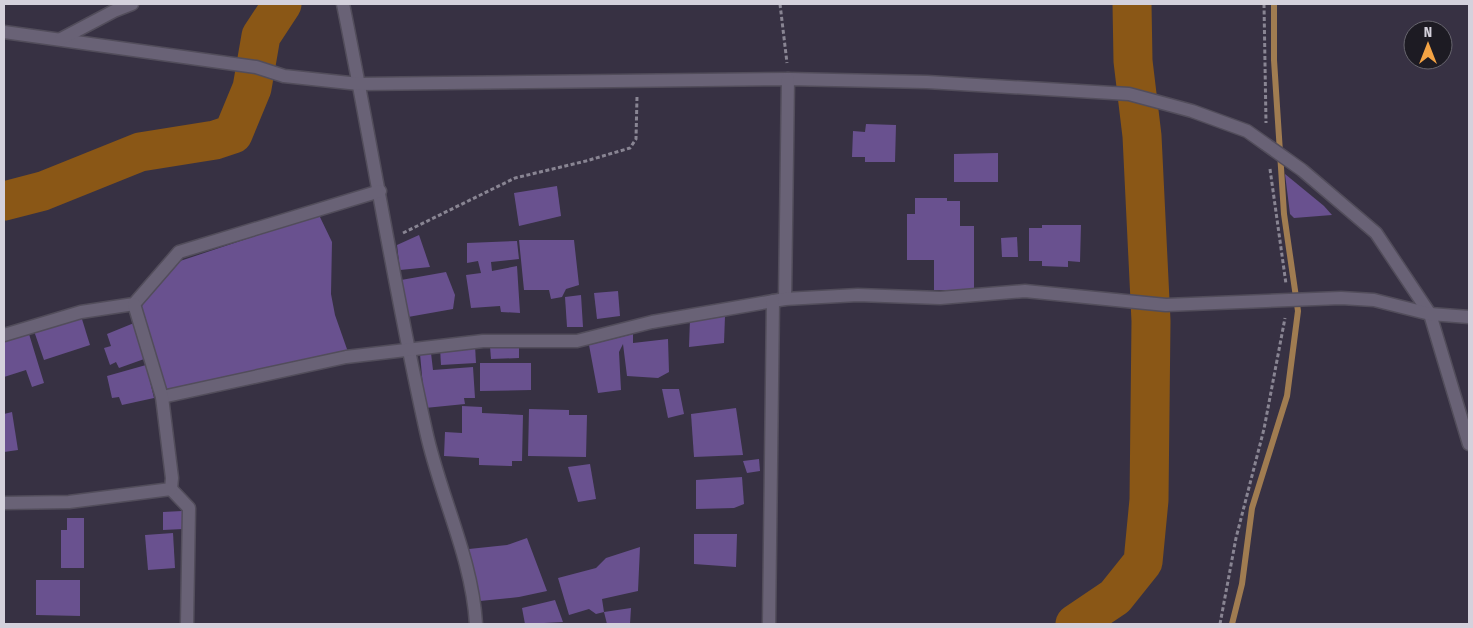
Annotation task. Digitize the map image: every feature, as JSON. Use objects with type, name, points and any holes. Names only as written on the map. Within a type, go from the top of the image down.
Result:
[{"type":"street","points":[[61,39],[114,10],[132,4]]},
{"type":"street","points":[[343,4],[380,191],[407,349],[430,451],[456,527],[475,606],[476,624]]},
{"type":"street","points":[[4,32],[256,67],[284,76],[359,84],[788,79],[927,82],[1129,94],[1201,114],[1247,131],[1302,170],[1376,233],[1430,314],[1469,444]]},
{"type":"street","points":[[769,624],[788,79]]},
{"type":"street","points":[[4,335],[81,312],[134,304],[179,252],[380,191]]},
{"type":"street","points":[[162,397],[327,361],[407,349],[483,341],[577,341],[652,322],[779,300],[858,296],[940,298],[1025,292],[1166,305],[1341,298],[1374,300],[1430,314],[1469,317]]},
{"type":"street","points":[[134,304],[162,397],[172,478],[171,490]]},
{"type":"street","points":[[4,503],[69,502],[171,490]]},
{"type":"street","points":[[171,490],[190,508],[187,624]]},
{"type":"path","points":[[780,4],[788,79]]},
{"type":"path","points":[[1220,624],[1236,538],[1276,372],[1288,300],[1267,145],[1264,4]]},
{"type":"path","points":[[389,240],[515,178],[630,148],[636,138],[637,81]]},
{"type":"building","points":[[866,124],[896,125],[895,162],[865,162],[865,157],[852,157],[853,131],[865,132]]},
{"type":"building","points":[[998,153],[998,182],[954,182],[954,154]]},
{"type":"building","points":[[1285,174],[1324,206],[1332,215],[1294,218],[1290,214]]},
{"type":"building","points":[[557,186],[561,216],[519,226],[514,193]]},
{"type":"building","points":[[915,198],[947,198],[947,201],[960,201],[960,226],[974,226],[974,290],[934,290],[934,260],[907,260],[907,214],[915,214]]},
{"type":"building","points":[[319,215],[332,242],[331,294],[335,315],[348,352],[166,390],[140,306],[180,261]]},
{"type":"building","points":[[1042,225],[1081,225],[1080,262],[1068,261],[1068,267],[1042,266],[1042,261],[1029,261],[1029,228],[1042,228]]},
{"type":"building","points":[[419,235],[430,267],[400,270],[397,245]]},
{"type":"building","points":[[1017,237],[1018,257],[1002,257],[1001,238]]},
{"type":"building","points":[[519,240],[574,240],[579,285],[566,289],[562,297],[551,299],[549,290],[524,290]]},
{"type":"building","points":[[517,241],[519,259],[491,262],[492,271],[517,266],[520,313],[501,312],[500,306],[471,308],[466,275],[481,273],[478,261],[467,263],[467,243]]},
{"type":"building","points":[[446,272],[455,295],[453,309],[408,317],[401,280]]},
{"type":"building","points":[[618,291],[620,316],[597,319],[594,293]]},
{"type":"building","points":[[581,295],[583,327],[567,327],[565,297]]},
{"type":"building","points":[[81,316],[90,345],[44,360],[34,331]]},
{"type":"building","points":[[725,316],[724,343],[689,347],[690,319]]},
{"type":"building","points":[[134,323],[147,358],[119,368],[116,362],[110,365],[104,348],[111,346],[107,334]]},
{"type":"building","points":[[29,334],[44,383],[32,387],[26,370],[4,377],[4,342]]},
{"type":"building","points":[[633,334],[633,343],[668,339],[669,372],[658,378],[627,376],[623,344],[619,352],[621,390],[598,393],[589,345]]},
{"type":"building","points":[[519,345],[519,358],[491,359],[490,346]]},
{"type":"building","points":[[475,346],[476,363],[441,365],[440,348]]},
{"type":"building","points":[[431,353],[433,370],[473,367],[475,398],[464,398],[465,404],[425,408],[420,354]]},
{"type":"building","points":[[480,363],[531,363],[531,390],[480,391]]},
{"type":"building","points":[[146,365],[154,398],[122,405],[119,397],[112,398],[107,376]]},
{"type":"building","points":[[662,389],[679,389],[684,414],[668,418]]},
{"type":"building","points":[[462,406],[482,407],[482,413],[523,415],[522,461],[512,461],[512,466],[479,465],[479,458],[444,456],[445,432],[462,433]]},
{"type":"building","points":[[736,408],[743,455],[694,457],[691,414]]},
{"type":"building","points":[[529,409],[569,410],[569,415],[587,415],[586,457],[528,456]]},
{"type":"building","points":[[12,412],[18,450],[4,452],[4,414]]},
{"type":"building","points":[[759,459],[760,471],[747,473],[743,461]]},
{"type":"building","points":[[590,464],[596,499],[578,502],[568,467]]},
{"type":"building","points":[[742,477],[744,504],[734,508],[696,509],[696,480]]},
{"type":"building","points":[[182,511],[183,529],[163,530],[163,512]]},
{"type":"building","points":[[67,518],[84,518],[84,568],[61,568],[61,530],[67,530]]},
{"type":"building","points":[[173,533],[175,568],[148,570],[145,535]]},
{"type":"building","points":[[694,534],[737,534],[736,567],[694,564]]},
{"type":"building","points":[[527,538],[547,591],[519,597],[480,601],[469,549],[507,545]]},
{"type":"building","points":[[640,547],[638,591],[602,599],[604,612],[596,614],[589,609],[569,615],[558,578],[596,568],[606,558]]},
{"type":"building","points":[[36,580],[80,580],[80,616],[36,615]]},
{"type":"building","points":[[555,600],[563,622],[525,624],[522,608]]},
{"type":"building","points":[[631,608],[630,624],[607,624],[604,612]]},
{"type":"waterway","points":[[4,201],[43,191],[140,152],[215,140],[233,134],[252,88],[261,36],[282,4]]},
{"type":"waterway","points":[[1075,624],[1115,597],[1143,562],[1149,500],[1151,321],[1142,136],[1133,61],[1132,4]]},
{"type":"waterway","points":[[1232,624],[1242,584],[1252,508],[1287,396],[1298,311],[1284,214],[1274,60],[1274,4]]}]
